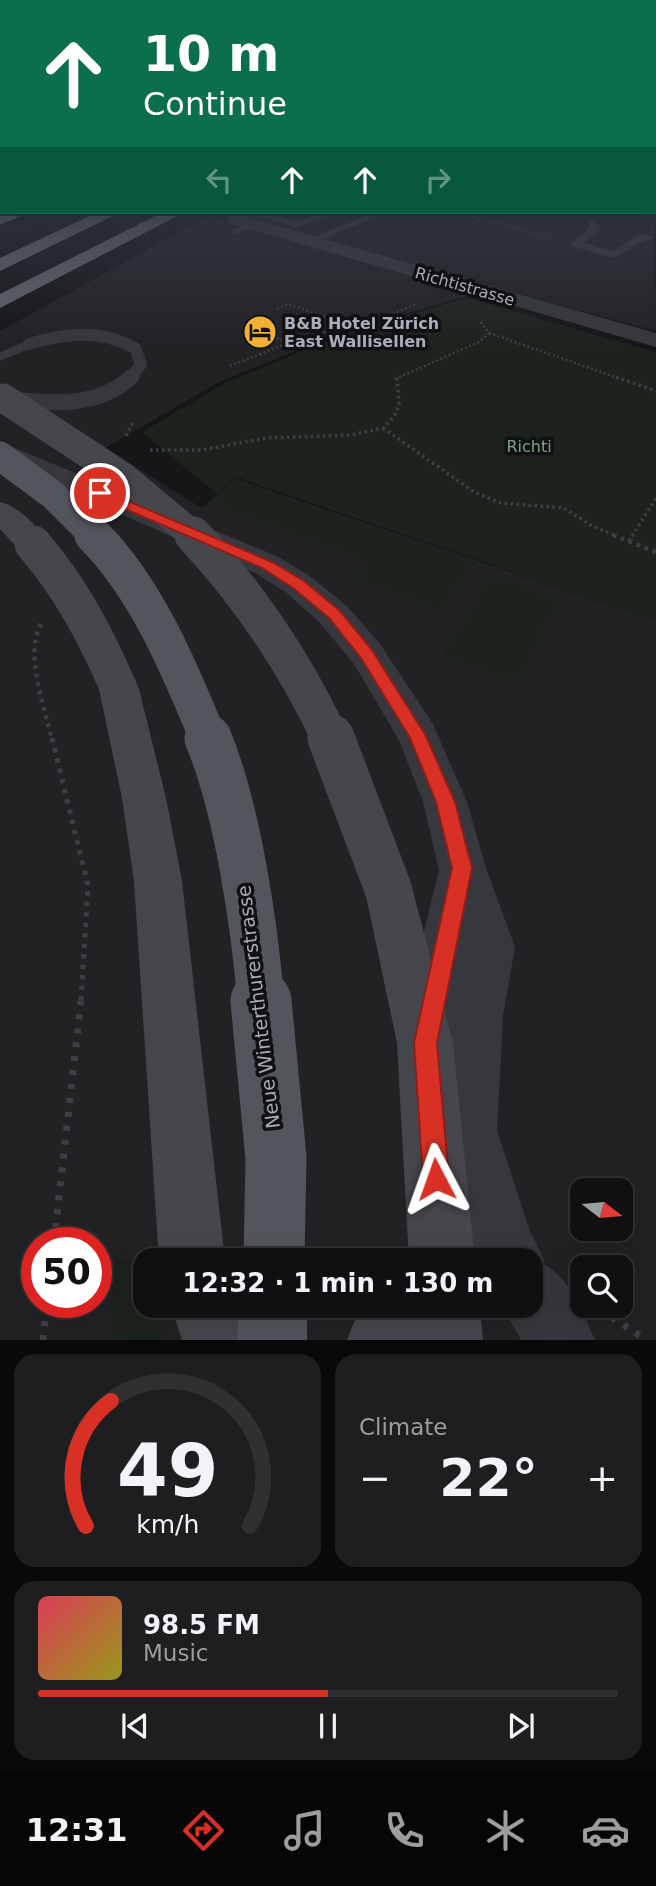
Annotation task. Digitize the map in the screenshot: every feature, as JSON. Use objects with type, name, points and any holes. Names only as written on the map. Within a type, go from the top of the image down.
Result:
[{"type":"highway","points":[[0,252],[66,224]]},
{"type":"highway","points":[[0,265],[88,224]]},
{"type":"highway","points":[[0,281],[138,224]]},
{"type":"highway","points":[[0,302],[154,224]]},
{"type":"main road","points":[[1,398],[119,474],[191,532],[252,602],[282,643],[315,701],[345,766],[389,891],[425,1043],[441,1248]]},
{"type":"main road","name":"Neue Winterthurerstrasse","points":[[0,453],[53,495],[99,541],[140,598],[177,662],[221,769],[244,883],[260,991],[275,1158],[274,1248]]},
{"type":"main road","points":[[0,511],[64,578],[93,627],[119,689],[145,798],[158,881],[191,1248]]},
{"type":"main road","points":[[209,1318],[217,1340]]},
{"type":"main road","points":[[272,1340],[273,1318]]},
{"type":"main road","points":[[447,1318],[448,1340]]},
{"type":"main road","points":[[382,1340],[396,1340]]},
{"type":"street","name":"Richtistrasse","points":[[257,224],[656,340]]},
{"type":"street","points":[[0,453],[267,565],[299,585],[334,615],[367,654],[418,736],[445,802],[462,868],[489,947],[476,1016],[467,1130],[503,1248]]},
{"type":"street","points":[[425,1043],[462,868]]},
{"type":"street","points":[[543,1312],[561,1340]]},
{"type":"lane","points":[[309,240],[353,224]]},
{"type":"lane","points":[[576,244],[597,227],[594,224]]},
{"type":"lane","points":[[576,244],[614,255],[638,239],[651,238]]},
{"type":"lane","points":[[0,357],[46,339],[86,334],[126,342],[135,348],[141,364],[126,383],[93,397],[44,404],[1,398]]},
{"type":"path","points":[[500,224],[576,244]]},
{"type":"path","points":[[542,236],[547,233]]},
{"type":"path","points":[[230,366],[289,343],[349,325],[374,322],[465,286],[469,303],[489,333],[656,391]]},
{"type":"path","points":[[277,309],[288,304],[349,325]]},
{"type":"path","points":[[139,454],[152,449],[201,450],[266,438],[351,435],[383,428],[394,417],[399,404],[396,378],[407,370],[465,352],[489,333]]},
{"type":"path","points":[[268,335],[289,343]]},
{"type":"path","points":[[383,428],[474,492],[501,503],[564,508],[629,542],[656,552]]},
{"type":"path","points":[[629,542],[656,498]]},
{"type":"path","points":[[56,1227],[80,1015]]},
{"type":"path","points":[[43,1340],[45,1318]]},
{"type":"path","points":[[613,1318],[646,1340]]},
{"type":"shaded area","points":[[195,224],[655,224],[656,331],[495,288],[342,332],[221,381],[105,448],[202,508],[235,479],[656,621],[656,1340],[0,1340],[0,331]]},
{"type":"green space","points":[[553,224],[591,224],[580,230]]},
{"type":"green space","name":"Richti","points":[[467,298],[656,352],[656,621],[236,477],[217,494],[142,432],[225,383],[340,335]]},
{"type":"green space","points":[[237,479],[475,562],[440,611],[355,579],[368,562],[209,504]]},
{"type":"green space","points":[[491,575],[560,599],[517,684],[442,654]]},
{"type":"green space","points":[[133,1259],[133,1318],[158,1318],[167,1340],[109,1340],[114,1262]]},
{"type":"place","name":"B&B Hotel Zürich East Wallisellen","points":[[260,332]]},
{"type":"route","points":[[100,493],[267,565],[299,585],[334,615],[367,654],[418,736],[445,802],[462,868],[425,1043],[436,1179]]}]
